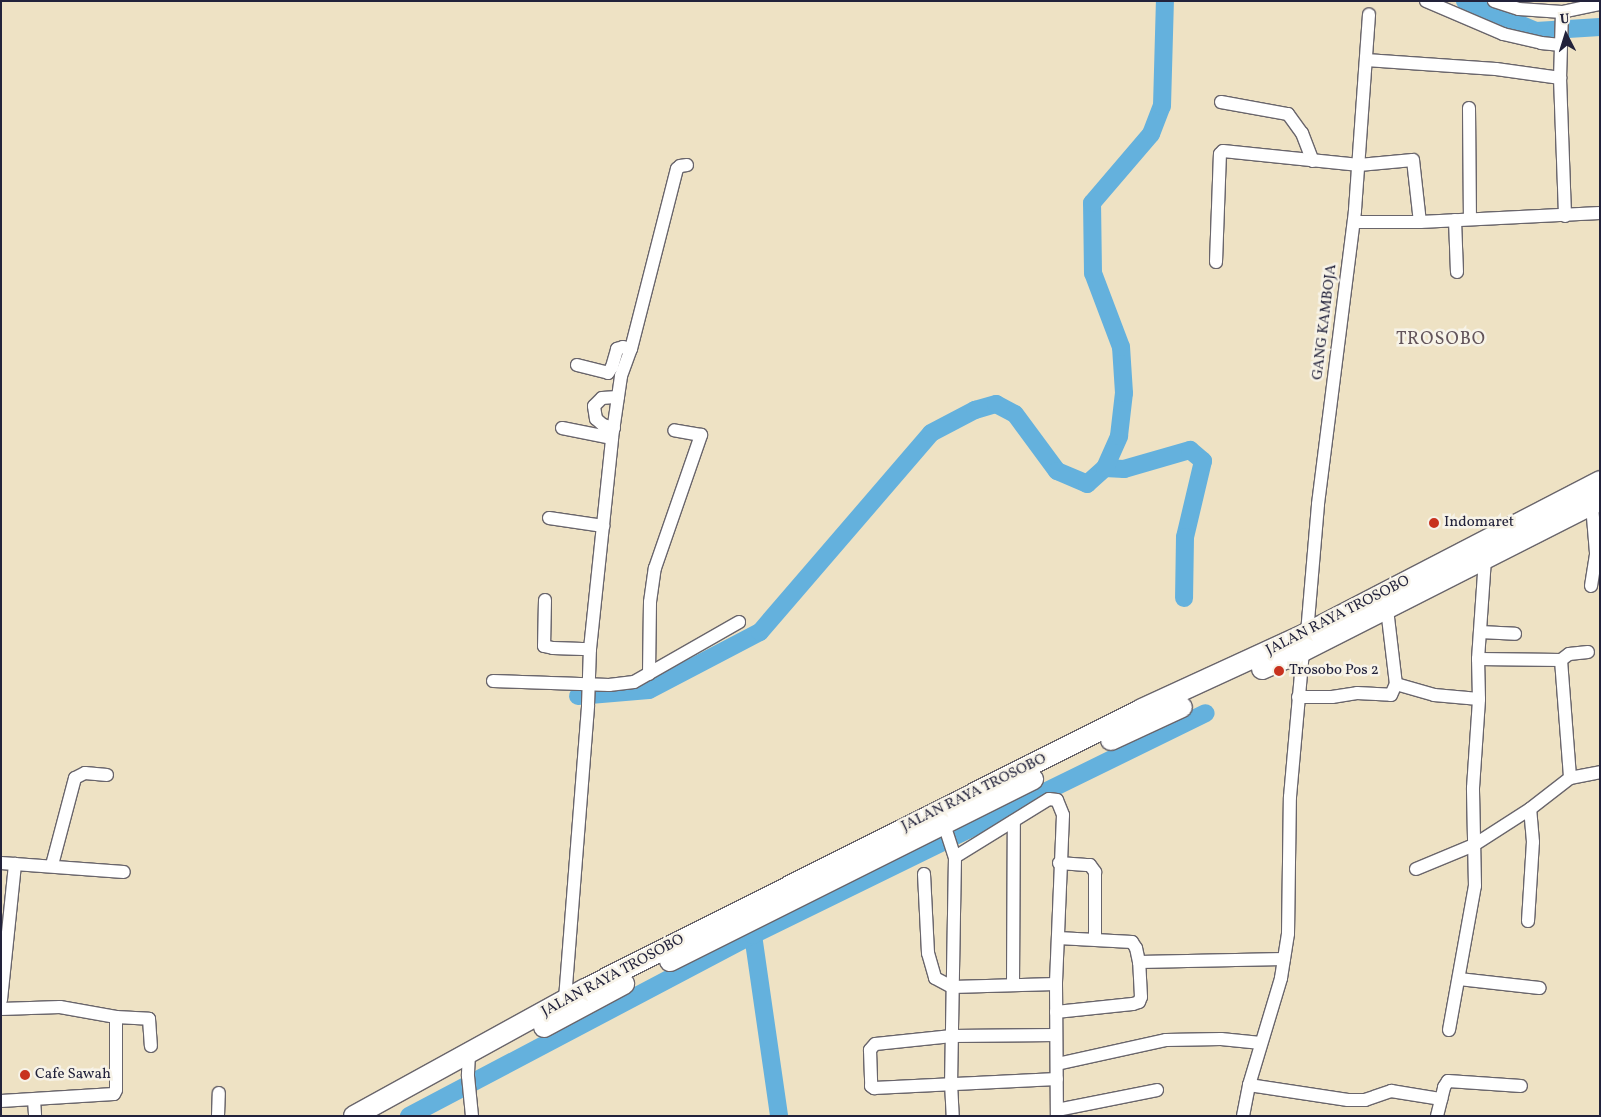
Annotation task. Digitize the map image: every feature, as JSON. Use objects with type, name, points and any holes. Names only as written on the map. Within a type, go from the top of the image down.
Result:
[{"type":"highway","name":"JALAN RAYA TROSOBO","points":[[1305,642],[1600,481]]},
{"type":"highway","name":"JALAN RAYA TROSOBO","points":[[354,1116],[468,1071],[565,999],[1053,754],[1200,691],[1305,642],[1387,609],[1596,502]]},
{"type":"highway","name":"JALAN RAYA TROSOBO","points":[[377,1116],[468,1071],[642,975],[945,826],[1200,691]]},
{"type":"street","points":[[1426,1],[1503,34],[1541,43],[1561,42]]},
{"type":"street","points":[[1500,3],[1533,11],[1567,10],[1600,4]]},
{"type":"street","points":[[1565,216],[1560,78],[1561,42],[1567,10]]},
{"type":"street","name":"GANG KAMBOJA","points":[[1243,1116],[1249,1085],[1278,993],[1288,934],[1290,797],[1298,697],[1318,504],[1354,222],[1368,14]]},
{"type":"street","points":[[1366,60],[1496,69],[1560,78]]},
{"type":"street","points":[[1221,102],[1288,114],[1302,133],[1313,160]]},
{"type":"street","points":[[1469,108],[1470,219]]},
{"type":"street","points":[[1216,262],[1221,152],[1359,165],[1414,160],[1420,222]]},
{"type":"street","points":[[565,999],[588,705],[590,649],[613,433],[621,376],[631,349],[677,169],[680,166],[687,165]]},
{"type":"street","points":[[1354,222],[1420,222],[1600,213]]},
{"type":"street","points":[[1455,220],[1458,272]]},
{"type":"street","points":[[577,365],[608,372],[612,367],[617,350],[623,347],[631,349]]},
{"type":"street","points":[[613,433],[596,419],[594,406],[602,398],[618,397]]},
{"type":"street","points":[[562,428],[613,433]]},
{"type":"street","points":[[649,674],[650,602],[655,568],[689,463],[701,435],[674,430]]},
{"type":"street","points":[[1592,586],[1596,553],[1596,502]]},
{"type":"street","points":[[549,518],[603,526]]},
{"type":"street","points":[[1449,1030],[1475,886],[1473,788],[1478,699],[1478,660],[1485,558]]},
{"type":"street","points":[[545,600],[544,646],[590,649]]},
{"type":"street","points":[[1298,697],[1332,697],[1357,693],[1391,695],[1396,684],[1387,609]]},
{"type":"street","points":[[493,681],[589,687],[625,684],[640,680],[739,622]]},
{"type":"street","points":[[1480,632],[1516,634]]},
{"type":"street","points":[[1478,660],[1561,660],[1569,654],[1588,652]]},
{"type":"street","points":[[1561,660],[1570,778]]},
{"type":"street","points":[[1396,684],[1434,694],[1478,699]]},
{"type":"street","points":[[52,865],[75,778],[85,772],[107,774]]},
{"type":"street","points":[[1416,869],[1474,845],[1530,809],[1570,778],[1600,772]]},
{"type":"street","points":[[955,858],[1049,799],[1057,800],[1063,815],[1059,863],[1056,984],[1057,1113],[1157,1090]]},
{"type":"street","points":[[1528,921],[1533,842],[1530,809]]},
{"type":"street","points":[[1013,985],[1014,822]]},
{"type":"street","points":[[945,826],[955,858],[951,1083],[953,1116]]},
{"type":"street","points":[[1,863],[52,865],[124,872]]},
{"type":"street","points":[[1059,863],[1090,865],[1095,872],[1095,939]]},
{"type":"street","points":[[1,1000],[15,864]]},
{"type":"street","points":[[924,874],[930,965],[935,978],[952,987],[1056,984]]},
{"type":"street","points":[[1056,1012],[1137,1003],[1141,997],[1139,962],[1136,948],[1132,942],[1058,938]]},
{"type":"street","points":[[1139,962],[1284,959]]},
{"type":"street","points":[[1459,979],[1539,988]]},
{"type":"street","points":[[1,1009],[60,1007],[116,1017],[149,1019],[151,1046]]},
{"type":"street","points":[[1,1101],[114,1094],[116,1090],[116,1017]]},
{"type":"street","points":[[1056,1035],[952,1036],[875,1044],[870,1050],[872,1088],[1057,1079]]},
{"type":"street","points":[[1057,1064],[1166,1040],[1221,1039],[1261,1043]]},
{"type":"street","points":[[468,1071],[472,1116]]},
{"type":"street","points":[[1437,1116],[1448,1081],[1521,1086]]},
{"type":"street","points":[[1249,1085],[1348,1100],[1365,1100],[1391,1091],[1441,1099]]},
{"type":"street","points":[[218,1116],[219,1093]]},
{"type":"street","points":[[34,1100],[35,1116]]},
{"type":"waterway","points":[[578,696],[649,690],[760,632],[931,433],[975,410],[996,404],[1015,414],[1057,471],[1087,484],[1105,468],[1119,436],[1124,393],[1121,347],[1093,273],[1092,203],[1151,134],[1162,106],[1165,1]]},
{"type":"waterway","points":[[1465,1],[1536,31],[1600,27]]},
{"type":"waterway","points":[[1105,468],[1124,469],[1190,450],[1203,461],[1185,537],[1184,598]]},
{"type":"waterway","points":[[409,1116],[753,935],[1206,713]]},
{"type":"waterway","points":[[753,935],[779,1116]]},
{"type":"place","name":"Indomaret","points":[[1434,523]]},
{"type":"place","name":"Trosobo Pos 2","points":[[1279,671]]},
{"type":"place","name":"Cafe Sawah","points":[[25,1075]]},
{"type":"district","name":"TROSOBO","points":[[1441,340]]}]
